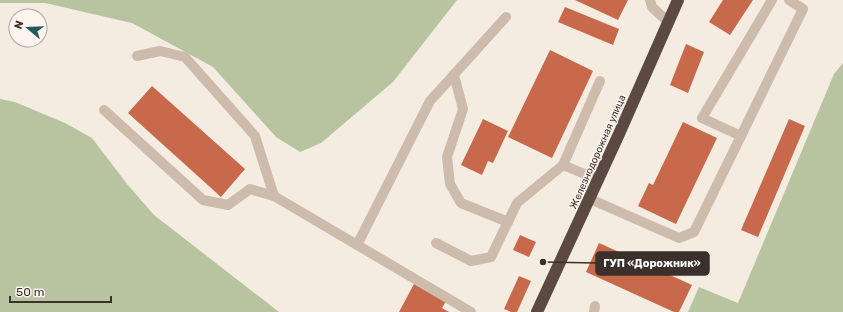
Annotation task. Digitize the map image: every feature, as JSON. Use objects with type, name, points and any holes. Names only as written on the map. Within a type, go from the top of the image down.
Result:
[{"type":"highway","name":"Железнодорожная улица","points":[[537,312],[590,199],[678,0]]},
{"type":"lane","points":[[650,0],[652,7],[668,22]]},
{"type":"lane","points":[[741,136],[702,118],[772,0]]},
{"type":"lane","points":[[590,199],[678,238],[694,232],[803,9],[789,0]]},
{"type":"lane","points":[[357,245],[430,101],[506,17]]},
{"type":"lane","points":[[137,56],[160,51],[185,57],[255,136],[274,196]]},
{"type":"lane","points":[[454,75],[463,109],[447,157],[450,184],[461,203],[508,222]]},
{"type":"lane","points":[[436,243],[472,261],[491,257],[517,203],[563,165],[600,81]]},
{"type":"lane","points":[[104,110],[203,200],[228,205],[250,189],[274,196],[471,312]]},
{"type":"lane","points":[[563,165],[598,180]]},
{"type":"green space","points":[[0,0],[457,0],[393,82],[321,143],[300,152],[276,137],[213,67],[132,23],[45,3],[0,3]]},
{"type":"green space","points":[[843,63],[843,312],[688,312],[699,287],[738,303],[834,74]]},
{"type":"green space","points":[[0,99],[15,102],[65,123],[92,138],[127,184],[154,215],[279,312],[0,312]]},
{"type":"building","points":[[575,0],[628,0],[618,20]]},
{"type":"building","points":[[723,0],[753,0],[730,35],[709,22]]},
{"type":"building","points":[[565,7],[619,29],[613,45],[558,22]]},
{"type":"building","points":[[686,44],[704,52],[688,93],[670,85]]},
{"type":"building","points":[[550,50],[593,71],[552,158],[508,137]]},
{"type":"building","points":[[152,86],[245,169],[221,197],[128,113]]},
{"type":"building","points":[[483,119],[508,131],[493,163],[488,161],[482,175],[461,165]]},
{"type":"building","points":[[789,119],[805,126],[758,237],[741,230]]},
{"type":"building","points":[[683,122],[717,138],[676,224],[638,206],[649,183],[653,185]]},
{"type":"building","points":[[520,235],[536,242],[529,257],[513,250]]},
{"type":"building","points":[[599,243],[692,285],[679,312],[674,312],[586,272]]},
{"type":"building","points":[[519,276],[531,281],[517,312],[511,312],[504,309]]},
{"type":"building","points":[[414,284],[446,301],[442,308],[449,312],[399,312]]},
{"type":"place","name":"ГУП «Дорожник»","points":[[543,262]]}]
